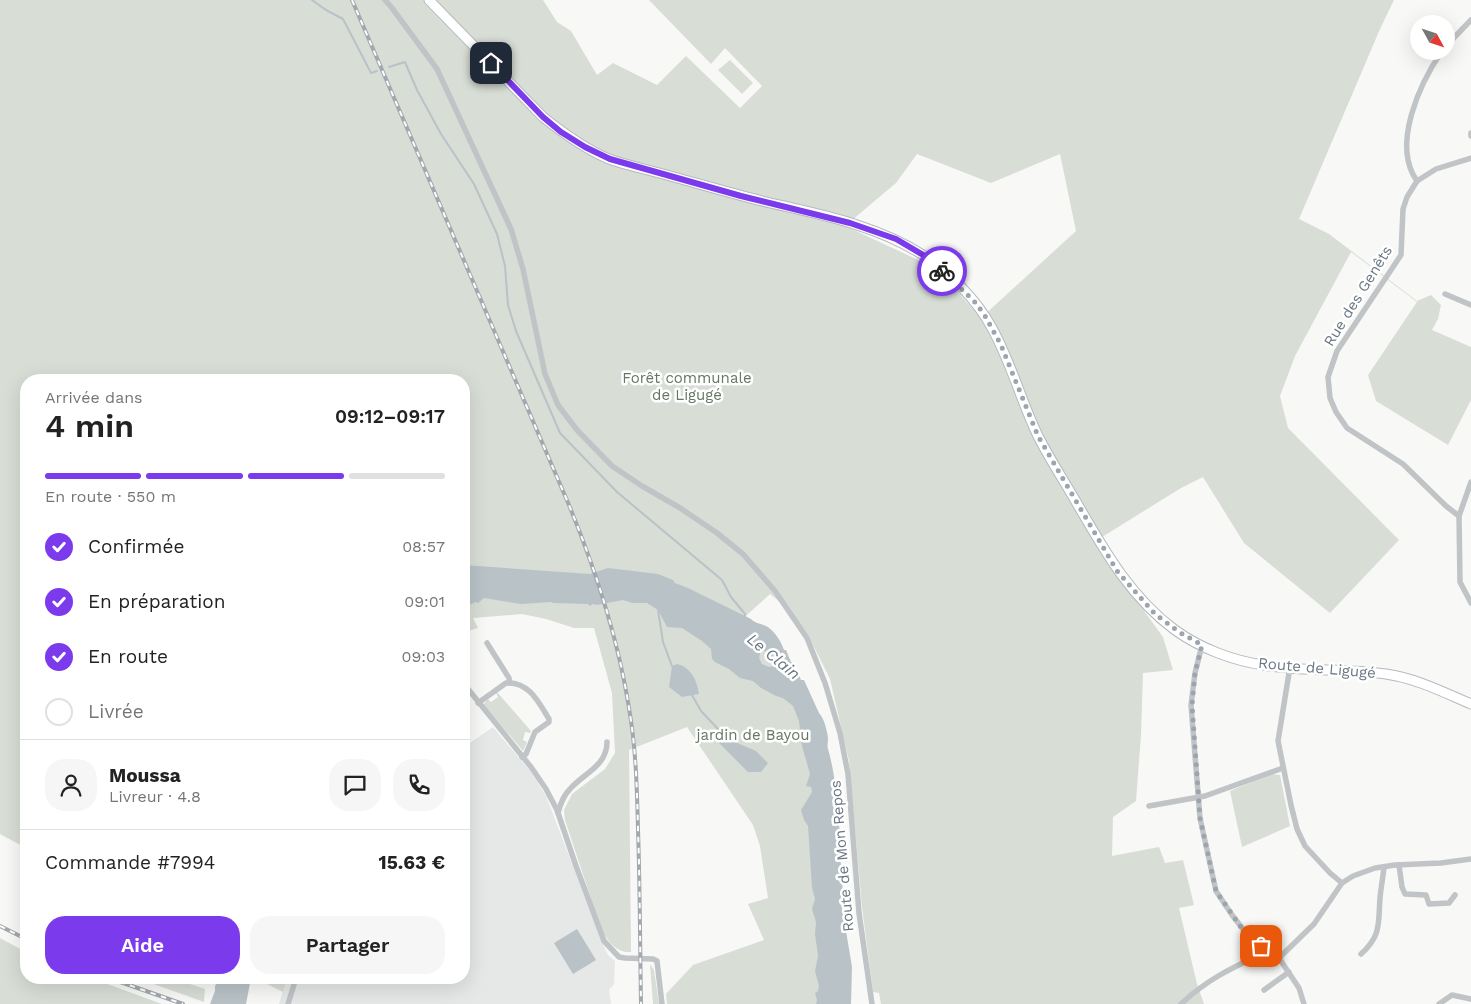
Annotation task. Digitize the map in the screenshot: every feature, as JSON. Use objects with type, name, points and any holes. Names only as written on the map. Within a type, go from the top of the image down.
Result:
[{"type":"street","name":"Route de Mon Repos","points":[[385,0],[437,68],[511,229],[523,269],[545,374],[558,405],[577,430],[612,466],[699,520],[743,554],[775,591],[807,638],[833,707],[848,774],[859,913],[872,1004]]},
{"type":"street","name":"Route de Ligugé","points":[[429,0],[543,117],[561,132],[585,147],[610,159],[644,170],[850,223],[896,239],[925,256],[951,278],[984,314],[1001,345],[1038,436],[1117,571],[1155,614],[1179,632],[1202,645],[1243,661],[1264,666],[1390,674],[1416,681],[1471,704]]},
{"type":"street","points":[[1455,37],[1471,20]]},
{"type":"street","points":[[1436,60],[1430,69],[1413,110],[1406,148],[1412,174],[1417,181],[1436,169],[1471,158]]},
{"type":"street","name":"Rue des Genêts","points":[[1417,181],[1407,197],[1403,209],[1402,255],[1337,351],[1328,377],[1328,389],[1336,412],[1347,428],[1403,464],[1446,506],[1459,516]]},
{"type":"street","points":[[1445,294],[1471,305]]},
{"type":"street","points":[[1471,482],[1459,516],[1460,582],[1471,603]]},
{"type":"street","points":[[487,643],[509,678],[510,683]]},
{"type":"street","points":[[1202,645],[1195,673],[1192,705],[1200,818],[1216,891],[1250,938],[1280,957],[1298,988],[1304,1004]]},
{"type":"street","points":[[1290,667],[1284,711],[1278,735],[1283,768],[1297,829],[1306,846],[1318,861],[1342,883]]},
{"type":"street","points":[[478,702],[506,683],[531,691],[549,719],[549,722],[535,732],[526,754],[522,758]]},
{"type":"street","points":[[470,692],[546,789],[558,813],[604,941],[618,956],[657,961],[662,1004]]},
{"type":"street","points":[[558,813],[569,789],[602,761],[607,751],[607,742]]},
{"type":"street","points":[[1149,806],[1198,797],[1283,768]]},
{"type":"street","points":[[1280,957],[1314,924],[1342,883],[1353,876],[1384,867],[1471,859]]},
{"type":"street","points":[[1399,865],[1402,887],[1405,894],[1426,895],[1429,904],[1449,903],[1455,895]]},
{"type":"street","points":[[1361,954],[1375,938],[1379,924],[1384,867]]},
{"type":"street","points":[[1181,1004],[1215,976],[1260,954],[1265,949]]},
{"type":"street","points":[[1264,990],[1289,972]]},
{"type":"street","points":[[288,1004],[294,984]]},
{"type":"street","points":[[1439,1004],[1452,995],[1471,999]]},
{"type":"shaded area","points":[[493,727],[531,772],[546,796],[602,942],[608,955],[615,961],[614,984],[609,990],[611,1004],[279,1004],[285,984],[470,984],[470,743]]},
{"type":"green space","name":"Forêt communale de Ligugé","points":[[0,0],[543,0],[557,22],[571,31],[597,75],[613,63],[657,85],[686,56],[740,108],[762,86],[725,48],[711,64],[649,0],[1394,0],[1299,219],[1329,234],[1417,301],[1431,295],[1441,305],[1438,319],[1432,330],[1471,347],[1471,400],[1448,445],[1376,401],[1368,375],[1417,302],[1351,252],[1295,356],[1280,396],[1288,428],[1399,540],[1330,613],[1244,543],[1203,477],[1181,488],[1094,542],[1163,637],[1173,670],[1143,673],[1136,801],[1113,817],[1112,856],[1159,847],[1165,863],[1183,860],[1194,905],[1179,908],[1197,984],[1204,1004],[881,1004],[879,993],[873,992],[862,907],[849,761],[830,679],[807,633],[790,610],[770,594],[739,622],[778,656],[811,739],[828,1004],[667,1004],[666,994],[693,965],[764,940],[748,904],[768,898],[760,846],[753,825],[687,727],[629,750],[631,952],[618,949],[602,932],[565,820],[564,810],[572,794],[605,769],[615,753],[612,693],[594,628],[574,628],[522,614],[473,618],[478,628],[470,630],[470,374],[20,374],[20,845],[0,834]],"holes":[[[917,154],[991,183],[1060,154],[1076,231],[981,318],[954,288],[927,264],[845,226],[896,183]]]},
{"type":"green space","points":[[730,60],[753,83],[742,94],[718,70]]},
{"type":"green space","points":[[497,692],[531,731],[530,733],[525,732],[523,740],[527,742],[523,751],[484,705],[488,699],[491,702],[498,697]]},
{"type":"green space","points":[[1271,774],[1280,775],[1290,826],[1242,847],[1230,791]]},
{"type":"green space","points":[[0,938],[20,949],[20,984],[107,984],[162,1004],[0,1004]]},
{"type":"green space","points":[[650,964],[654,970],[659,1004],[653,1004]]},
{"type":"green space","points":[[154,984],[190,984],[205,989],[204,1002]]},
{"type":"green space","points":[[267,984],[285,984],[283,992]]},
{"type":"water","name":"Le Clain","points":[[470,565],[590,574],[608,568],[658,574],[772,630],[784,650],[786,650],[791,662],[795,665],[793,669],[801,680],[804,680],[827,731],[828,748],[835,784],[835,798],[833,802],[837,810],[840,833],[845,925],[852,967],[851,1004],[816,1004],[815,993],[818,991],[819,986],[815,971],[818,956],[815,934],[816,922],[812,909],[815,899],[812,888],[808,826],[801,810],[812,792],[811,787],[806,786],[810,774],[802,746],[799,721],[793,706],[783,698],[761,688],[753,681],[740,678],[729,669],[715,662],[712,659],[711,649],[702,641],[682,628],[667,627],[658,610],[647,603],[632,603],[623,600],[590,606],[588,604],[551,602],[521,604],[484,598],[478,603],[470,604]],"holes":[[[761,650],[773,658],[775,666],[769,667],[762,664],[759,658]]]},
{"type":"water","points":[[677,664],[690,671],[697,684],[699,694],[682,697],[669,687],[672,666]]},
{"type":"water","points":[[725,728],[735,742],[756,751],[768,763],[761,772],[748,772],[712,736]]},
{"type":"water","points":[[577,929],[596,960],[573,974],[554,943]]},
{"type":"water","points":[[216,984],[250,984],[246,1004],[210,1004]]},
{"type":"waterway","points":[[312,0],[343,19],[371,73],[377,71]]},
{"type":"waterway","points":[[389,67],[405,62],[417,90],[441,134],[474,184],[497,234],[505,266],[508,305],[516,331],[560,433],[617,492],[722,580],[731,597],[745,614],[745,619]]},
{"type":"waterway","points":[[658,610],[663,642],[672,666]]},
{"type":"waterway","name":"Le Clain","points":[[746,631],[746,641]]},
{"type":"waterway","points":[[692,695],[701,711],[720,731]]},
{"type":"railway","points":[[352,0],[569,505],[605,605],[619,656],[635,753],[639,851],[641,1004]]},
{"type":"railway","points":[[0,926],[20,936]]},
{"type":"railway","points":[[126,984],[183,1004]]},
{"type":"way so far","points":[[942,271],[974,301],[993,329],[1038,436],[1117,571],[1155,614],[1179,632],[1202,645],[1195,673],[1192,705],[1200,818],[1216,891],[1243,930],[1261,946]]},
{"type":"route","points":[[491,63],[543,117],[561,132],[585,147],[610,159],[741,196],[850,223],[896,239],[925,256],[942,271]]},
{"type":"park label","name":"jardin de Bayou","points":[[753,735]]}]
